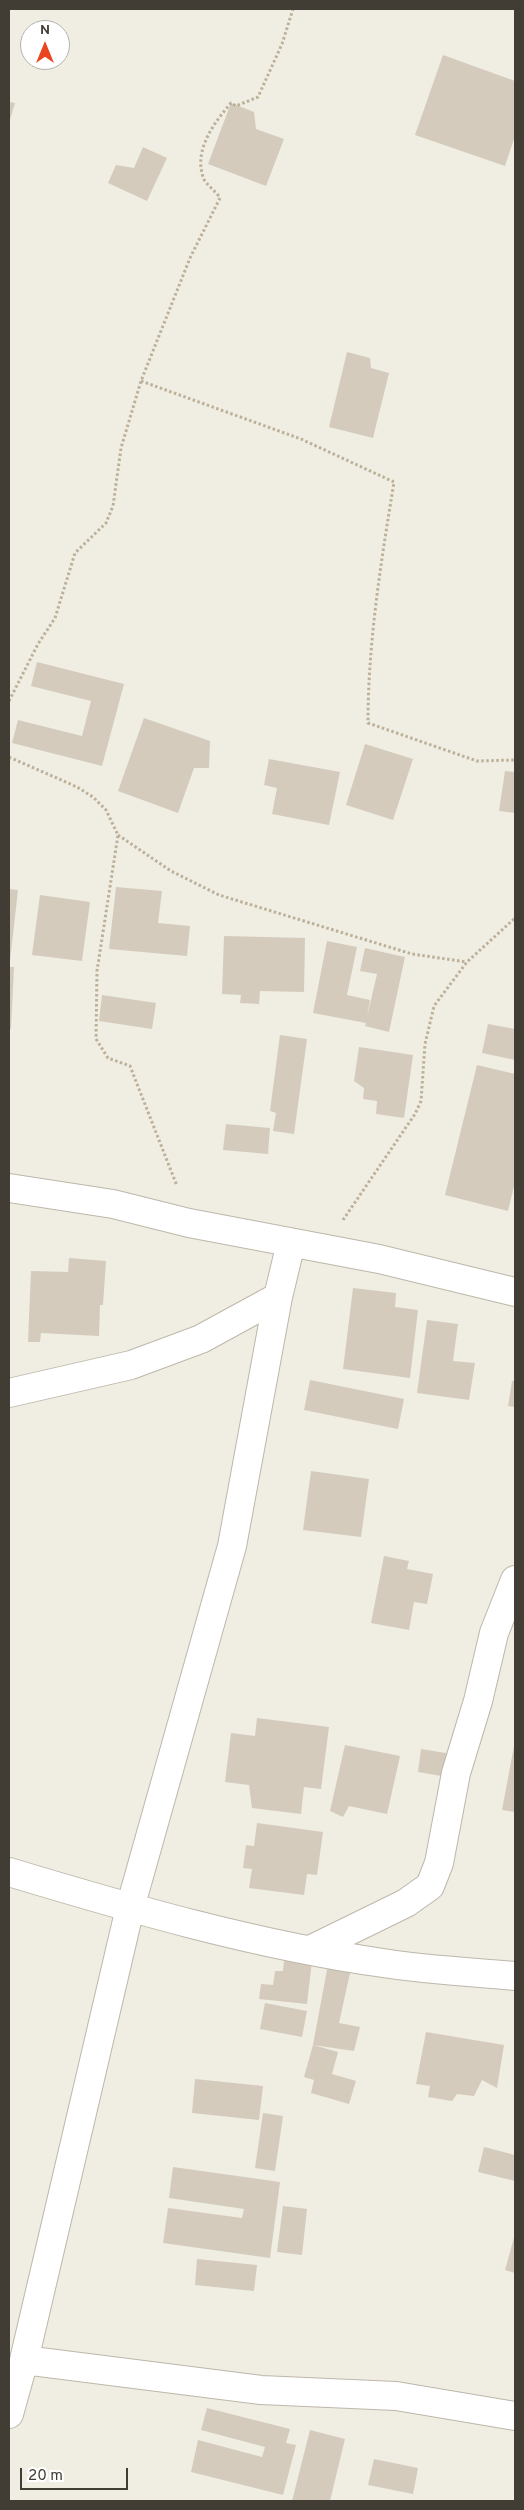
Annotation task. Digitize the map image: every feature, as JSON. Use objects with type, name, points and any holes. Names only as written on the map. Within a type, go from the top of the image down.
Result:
[{"type":"street","points":[[9,1188],[113,1204],[189,1223],[379,1259],[515,1292]]},
{"type":"street","points":[[9,2414],[24,2360],[130,1908],[232,1546],[278,1297],[291,1243]]},
{"type":"street","points":[[9,1393],[131,1365],[201,1339],[278,1297]]},
{"type":"street","points":[[310,1950],[406,1903],[430,1886],[439,1864],[456,1773],[478,1701],[494,1633],[513,1587]]},
{"type":"street","points":[[9,1872],[130,1908],[221,1932],[384,1964],[515,1976]]},
{"type":"street","points":[[24,2360],[262,2390],[396,2396],[515,2416]]},
{"type":"path","points":[[9,701],[38,644],[55,618],[75,553],[106,523],[113,506],[121,448],[141,381],[190,258],[220,198],[203,178],[201,153],[208,134],[218,118],[231,103],[236,106],[258,97],[282,44],[293,9]]},
{"type":"path","points":[[141,381],[301,439],[394,482],[383,548],[368,677],[368,723],[477,760],[515,760]]},
{"type":"path","points":[[9,757],[77,787],[93,797],[106,810],[118,834],[171,871],[219,895],[412,954],[467,962]]},
{"type":"path","points":[[118,834],[97,971],[96,1039],[108,1058],[130,1066],[169,1165],[189,1223]]},
{"type":"path","points":[[323,1249],[415,1114],[422,1094],[425,1044],[434,1006],[467,962],[515,918]]},
{"type":"building","points":[[443,55],[515,81],[515,136],[505,166],[415,135]]},
{"type":"building","points":[[9,102],[15,103],[9,123]]},
{"type":"building","points":[[231,103],[254,112],[256,129],[284,139],[266,186],[208,164]]},
{"type":"building","points":[[143,147],[167,158],[147,201],[108,183],[116,165],[134,168]]},
{"type":"building","points":[[347,352],[370,358],[371,368],[389,373],[373,438],[329,427]]},
{"type":"building","points":[[37,662],[124,684],[102,766],[12,743],[18,720],[82,736],[91,701],[31,686]]},
{"type":"building","points":[[144,718],[210,741],[209,768],[194,768],[178,813],[118,791]]},
{"type":"building","points":[[365,744],[413,759],[393,820],[346,805]]},
{"type":"building","points":[[269,759],[340,772],[329,825],[272,814],[277,788],[264,785]]},
{"type":"building","points":[[505,771],[515,772],[515,813],[499,811]]},
{"type":"building","points":[[116,887],[162,891],[158,923],[190,926],[187,956],[109,949]]},
{"type":"building","points":[[9,889],[18,890],[10,961],[9,961]]},
{"type":"building","points":[[40,895],[90,902],[82,961],[32,955]]},
{"type":"building","points":[[224,936],[305,938],[304,992],[260,991],[259,1004],[240,1003],[241,995],[222,994]]},
{"type":"building","points":[[327,941],[357,947],[347,995],[370,1000],[367,1017],[377,974],[360,971],[365,948],[405,957],[389,1032],[365,1026],[366,1023],[313,1013]]},
{"type":"building","points":[[9,967],[14,967],[11,1029],[9,1028]]},
{"type":"building","points":[[102,995],[156,1003],[152,1029],[99,1021]]},
{"type":"building","points":[[488,1024],[515,1029],[515,1060],[482,1053]]},
{"type":"building","points":[[280,1035],[307,1039],[294,1134],[273,1131],[276,1113],[270,1111]]},
{"type":"building","points":[[359,1047],[413,1055],[404,1118],[376,1114],[377,1101],[363,1099],[364,1088],[354,1081]]},
{"type":"building","points":[[477,1065],[515,1074],[515,1182],[508,1211],[445,1195]]},
{"type":"building","points":[[226,1124],[270,1128],[268,1154],[223,1150]]},
{"type":"building","points":[[69,1258],[106,1261],[103,1305],[100,1305],[99,1336],[41,1333],[40,1342],[28,1342],[31,1271],[68,1272]]},
{"type":"building","points":[[353,1288],[396,1293],[395,1307],[418,1310],[410,1378],[343,1369]]},
{"type":"building","points":[[427,1320],[458,1324],[453,1361],[475,1363],[469,1400],[417,1393]]},
{"type":"building","points":[[310,1380],[404,1399],[398,1429],[304,1410]]},
{"type":"building","points":[[512,1381],[515,1381],[515,1407],[508,1406]]},
{"type":"building","points":[[311,1471],[369,1479],[361,1537],[303,1530]]},
{"type":"building","points":[[384,1556],[409,1561],[407,1569],[433,1574],[427,1604],[414,1602],[409,1630],[371,1623]]},
{"type":"building","points":[[257,1718],[329,1727],[321,1789],[304,1787],[301,1814],[252,1808],[249,1785],[225,1782],[231,1733],[255,1736]]},
{"type":"building","points":[[345,1745],[400,1756],[387,1814],[349,1806],[343,1817],[330,1811]]},
{"type":"building","points":[[515,1746],[515,1812],[502,1810]]},
{"type":"building","points":[[421,1749],[452,1754],[447,1777],[418,1772]]},
{"type":"building","points":[[257,1823],[323,1832],[317,1875],[307,1874],[304,1895],[249,1888],[252,1869],[243,1868],[246,1845],[254,1846]]},
{"type":"building","points":[[285,1949],[313,1952],[307,2004],[259,1999],[261,1984],[273,1985],[275,1971],[283,1971]]},
{"type":"building","points":[[329,1959],[352,1964],[339,2023],[360,2027],[354,2051],[313,2045]]},
{"type":"building","points":[[265,2003],[307,2011],[302,2037],[260,2029]]},
{"type":"building","points":[[426,2032],[504,2045],[497,2088],[482,2080],[474,2096],[457,2094],[452,2101],[428,2097],[430,2086],[416,2084]]},
{"type":"building","points":[[313,2045],[338,2052],[332,2074],[356,2081],[349,2104],[311,2093],[314,2080],[304,2077]]},
{"type":"building","points":[[195,2079],[263,2086],[259,2120],[192,2113]]},
{"type":"building","points":[[263,2113],[283,2116],[275,2171],[255,2168]]},
{"type":"building","points":[[484,2147],[515,2155],[515,2181],[478,2172]]},
{"type":"building","points":[[173,2167],[280,2182],[270,2258],[163,2243],[168,2208],[242,2218],[244,2209],[169,2198]]},
{"type":"building","points":[[283,2206],[307,2209],[302,2255],[277,2252]]},
{"type":"building","points":[[515,2234],[515,2273],[505,2270]]},
{"type":"building","points":[[197,2259],[257,2265],[254,2291],[195,2285]]},
{"type":"building","points":[[207,2408],[290,2429],[286,2443],[296,2445],[283,2495],[191,2472],[198,2440],[262,2457],[265,2447],[201,2430]]},
{"type":"building","points":[[310,2430],[345,2439],[330,2501],[292,2501]]},
{"type":"building","points":[[374,2459],[418,2468],[413,2494],[368,2485]]}]
